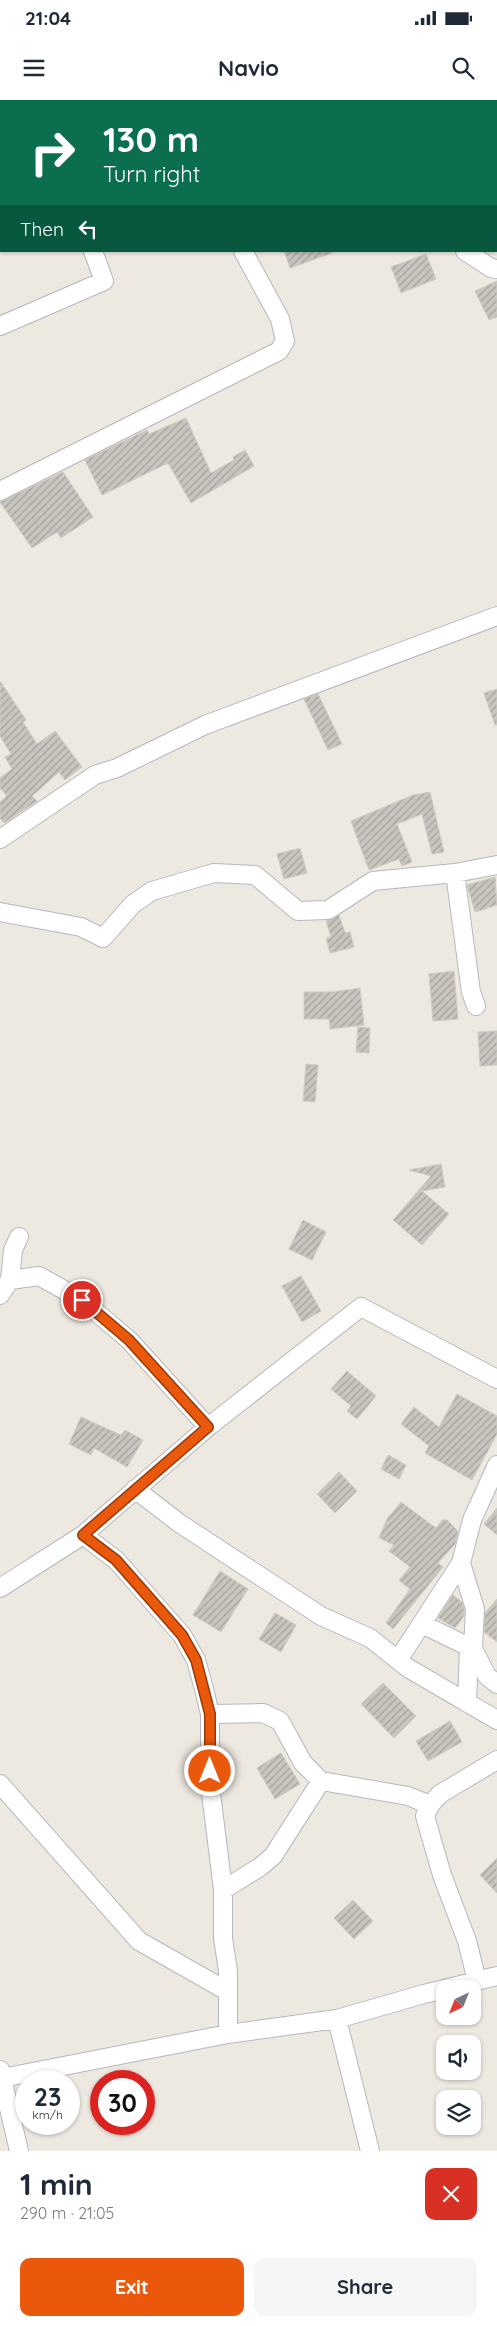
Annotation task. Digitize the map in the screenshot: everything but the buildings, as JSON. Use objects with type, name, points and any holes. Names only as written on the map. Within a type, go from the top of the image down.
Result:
[{"type":"street","points":[[0,326],[104,280],[93,252]]},
{"type":"street","points":[[0,491],[278,351],[285,341],[280,319],[244,252]]},
{"type":"street","points":[[466,252],[490,268],[497,269]]},
{"type":"street","points":[[0,839],[95,775],[117,768],[204,725],[497,616]]},
{"type":"street","points":[[0,912],[81,927],[103,938],[132,904],[152,891],[214,873],[255,874],[298,911],[328,910],[373,881],[455,872],[497,865]]},
{"type":"street","points":[[455,872],[471,992],[476,1006]]},
{"type":"street","points":[[0,1295],[10,1280],[11,1244]]},
{"type":"street","points":[[10,1280],[39,1276],[82,1300],[129,1340],[208,1427]]},
{"type":"street","points":[[0,1588],[83,1535],[135,1488],[208,1427],[361,1308],[497,1379]]},
{"type":"street","points":[[398,1660],[461,1563],[472,1520],[497,1465]]},
{"type":"street","points":[[135,1488],[196,1534],[321,1616],[370,1638],[398,1660],[497,1720]]},
{"type":"street","points":[[83,1535],[116,1560],[182,1635],[196,1660],[210,1714],[210,1785],[223,1890],[223,1938],[228,1971],[228,2034]]},
{"type":"street","points":[[461,1563],[475,1609],[467,1703]]},
{"type":"street","points":[[422,1624],[471,1648],[487,1676],[497,1684]]},
{"type":"street","points":[[210,1714],[263,1713],[280,1721],[303,1764],[321,1781],[408,1796],[430,1805]]},
{"type":"street","points":[[477,1980],[467,1941],[442,1876],[425,1816],[430,1805],[440,1794],[497,1760]]},
{"type":"street","points":[[223,1890],[260,1868],[273,1856],[321,1781]]},
{"type":"street","points":[[0,1784],[139,1941],[227,1991]]},
{"type":"street","points":[[481,1980],[497,1976]]},
{"type":"street","points":[[19,2151],[1,2074],[228,2034],[337,2020],[436,1992]]},
{"type":"street","points":[[337,2020],[370,2151]]},
{"type":"route","points":[[82,1300],[129,1340],[208,1427],[135,1488],[83,1535],[116,1560],[182,1635],[196,1660],[210,1714],[210,1771]]}]
